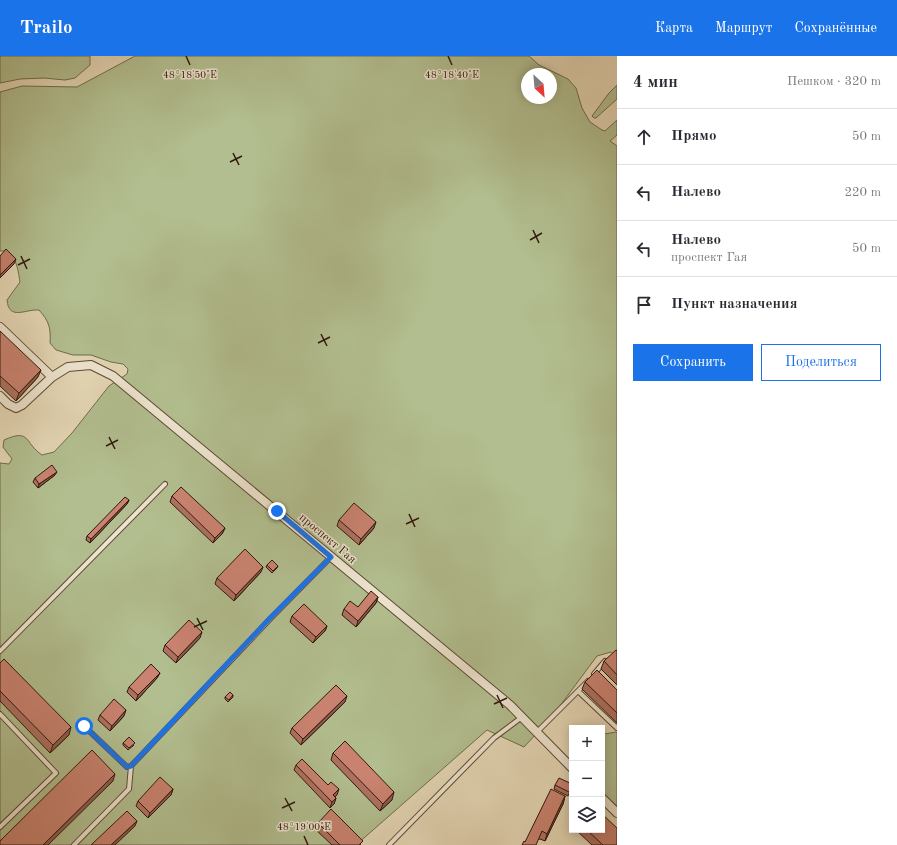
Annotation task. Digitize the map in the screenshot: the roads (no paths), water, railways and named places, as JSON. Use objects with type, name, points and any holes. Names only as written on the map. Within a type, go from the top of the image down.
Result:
[{"type":"street","points":[[0,327],[52,378]]},
{"type":"street","name":"проспект Гая","points":[[0,396],[8,404],[16,408],[22,405],[52,378],[68,367],[91,365],[113,376],[522,717],[569,765]]},
{"type":"street","points":[[605,801],[617,813]]},
{"type":"lane","points":[[0,651],[165,484]]},
{"type":"lane","points":[[74,845],[129,790],[131,766],[270,618],[331,557]]},
{"type":"lane","points":[[537,732],[610,656]]},
{"type":"lane","points":[[596,671],[602,676]]},
{"type":"lane","points":[[578,690],[617,728]]},
{"type":"lane","points":[[0,714],[56,773],[0,827]]},
{"type":"lane","points":[[389,845],[494,738],[522,717]]},
{"type":"lane","points":[[84,726],[127,767],[131,766]]}]
